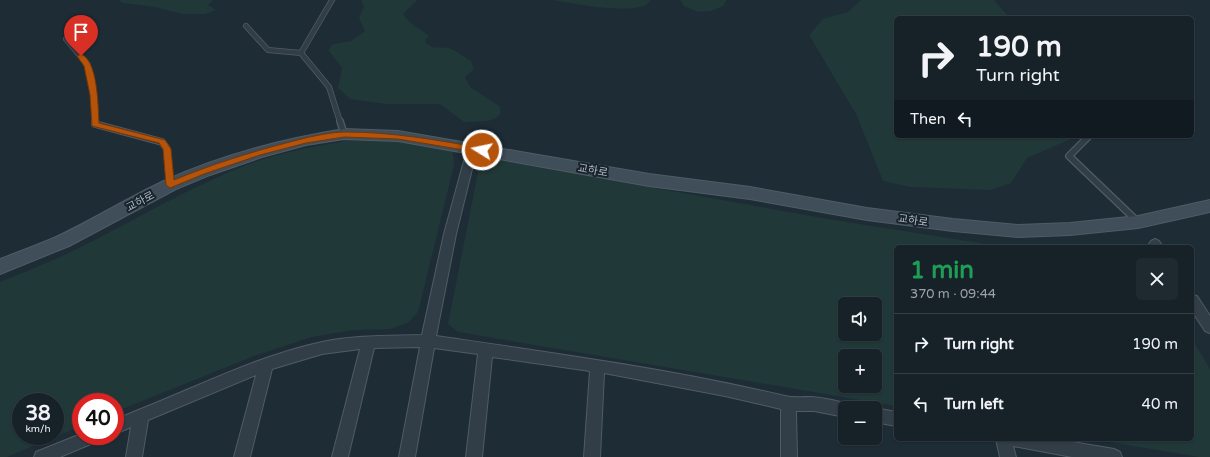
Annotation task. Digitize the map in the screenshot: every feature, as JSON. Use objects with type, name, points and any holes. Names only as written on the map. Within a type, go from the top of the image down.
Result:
[{"type":"street","name":"교하로","points":[[0,267],[63,242],[170,185],[201,172],[257,153],[306,140],[344,134],[398,136],[649,180],[750,193],[867,214],[952,225],[1018,231],[1070,229],[1138,222],[1210,206]]},
{"type":"street","points":[[407,457],[428,341],[456,206],[469,161]]},
{"type":"street","points":[[1194,303],[1210,327]]},
{"type":"street","points":[[124,423],[266,364],[322,348],[369,342],[428,341],[597,366],[725,389],[788,404],[814,404],[838,409]]},
{"type":"street","points":[[340,457],[369,342]]},
{"type":"street","points":[[474,457],[486,350]]},
{"type":"street","points":[[242,457],[266,364]]},
{"type":"street","points":[[592,457],[597,366]]},
{"type":"street","points":[[788,404],[789,457]]},
{"type":"street","points":[[134,457],[141,416]]},
{"type":"street","points":[[882,416],[894,419]]},
{"type":"street","points":[[1004,441],[1008,457]]},
{"type":"street","points":[[1025,441],[1114,457]]},
{"type":"street","points":[[42,457],[72,445]]},
{"type":"lane","points":[[301,53],[332,0]]},
{"type":"lane","points":[[246,26],[268,50],[301,53],[329,87],[344,134]]},
{"type":"lane","points":[[66,39],[88,65],[94,95],[95,124],[162,142],[167,149],[170,185]]},
{"type":"lane","points":[[1087,138],[1069,156],[1138,222]]},
{"type":"green space","points":[[119,0],[213,0],[208,5],[216,10],[205,14],[182,14],[155,7],[123,3]]},
{"type":"green space","points":[[417,0],[403,14],[412,24],[429,36],[425,41],[430,46],[451,49],[471,61],[474,69],[465,77],[470,87],[499,106],[501,113],[496,118],[487,121],[464,122],[440,104],[386,104],[350,99],[338,88],[342,68],[328,50],[333,44],[351,41],[365,31],[359,18],[364,6],[361,1]]},
{"type":"green space","points":[[553,0],[651,0],[644,6],[624,9],[574,4]]},
{"type":"green space","points":[[680,0],[726,0],[723,6],[711,11],[698,12],[684,6]]},
{"type":"green space","points":[[861,0],[994,0],[1008,16],[894,16],[894,138],[1073,138],[1027,158],[1011,183],[991,190],[910,187],[883,181],[856,114],[809,35],[823,19],[848,12]]},
{"type":"green space","points":[[351,140],[395,141],[447,149],[453,152],[454,165],[418,312],[409,322],[391,329],[354,330],[312,337],[254,356],[124,408],[124,393],[72,393],[72,430],[64,433],[64,393],[12,393],[12,445],[36,445],[7,457],[0,457],[0,282],[73,251],[188,191],[225,174],[257,161],[283,153]]},
{"type":"green space","points":[[481,157],[834,220],[992,245],[894,245],[894,406],[882,404],[882,401],[866,401],[458,332],[448,324]]},
{"type":"green space","points":[[1194,342],[1210,369],[1210,457],[1199,457],[1104,441],[1194,441]]},
{"type":"route","points":[[81,56],[88,65],[94,95],[95,124],[162,142],[167,149],[170,185],[201,172],[257,153],[306,140],[344,134],[398,136],[482,150]]}]
